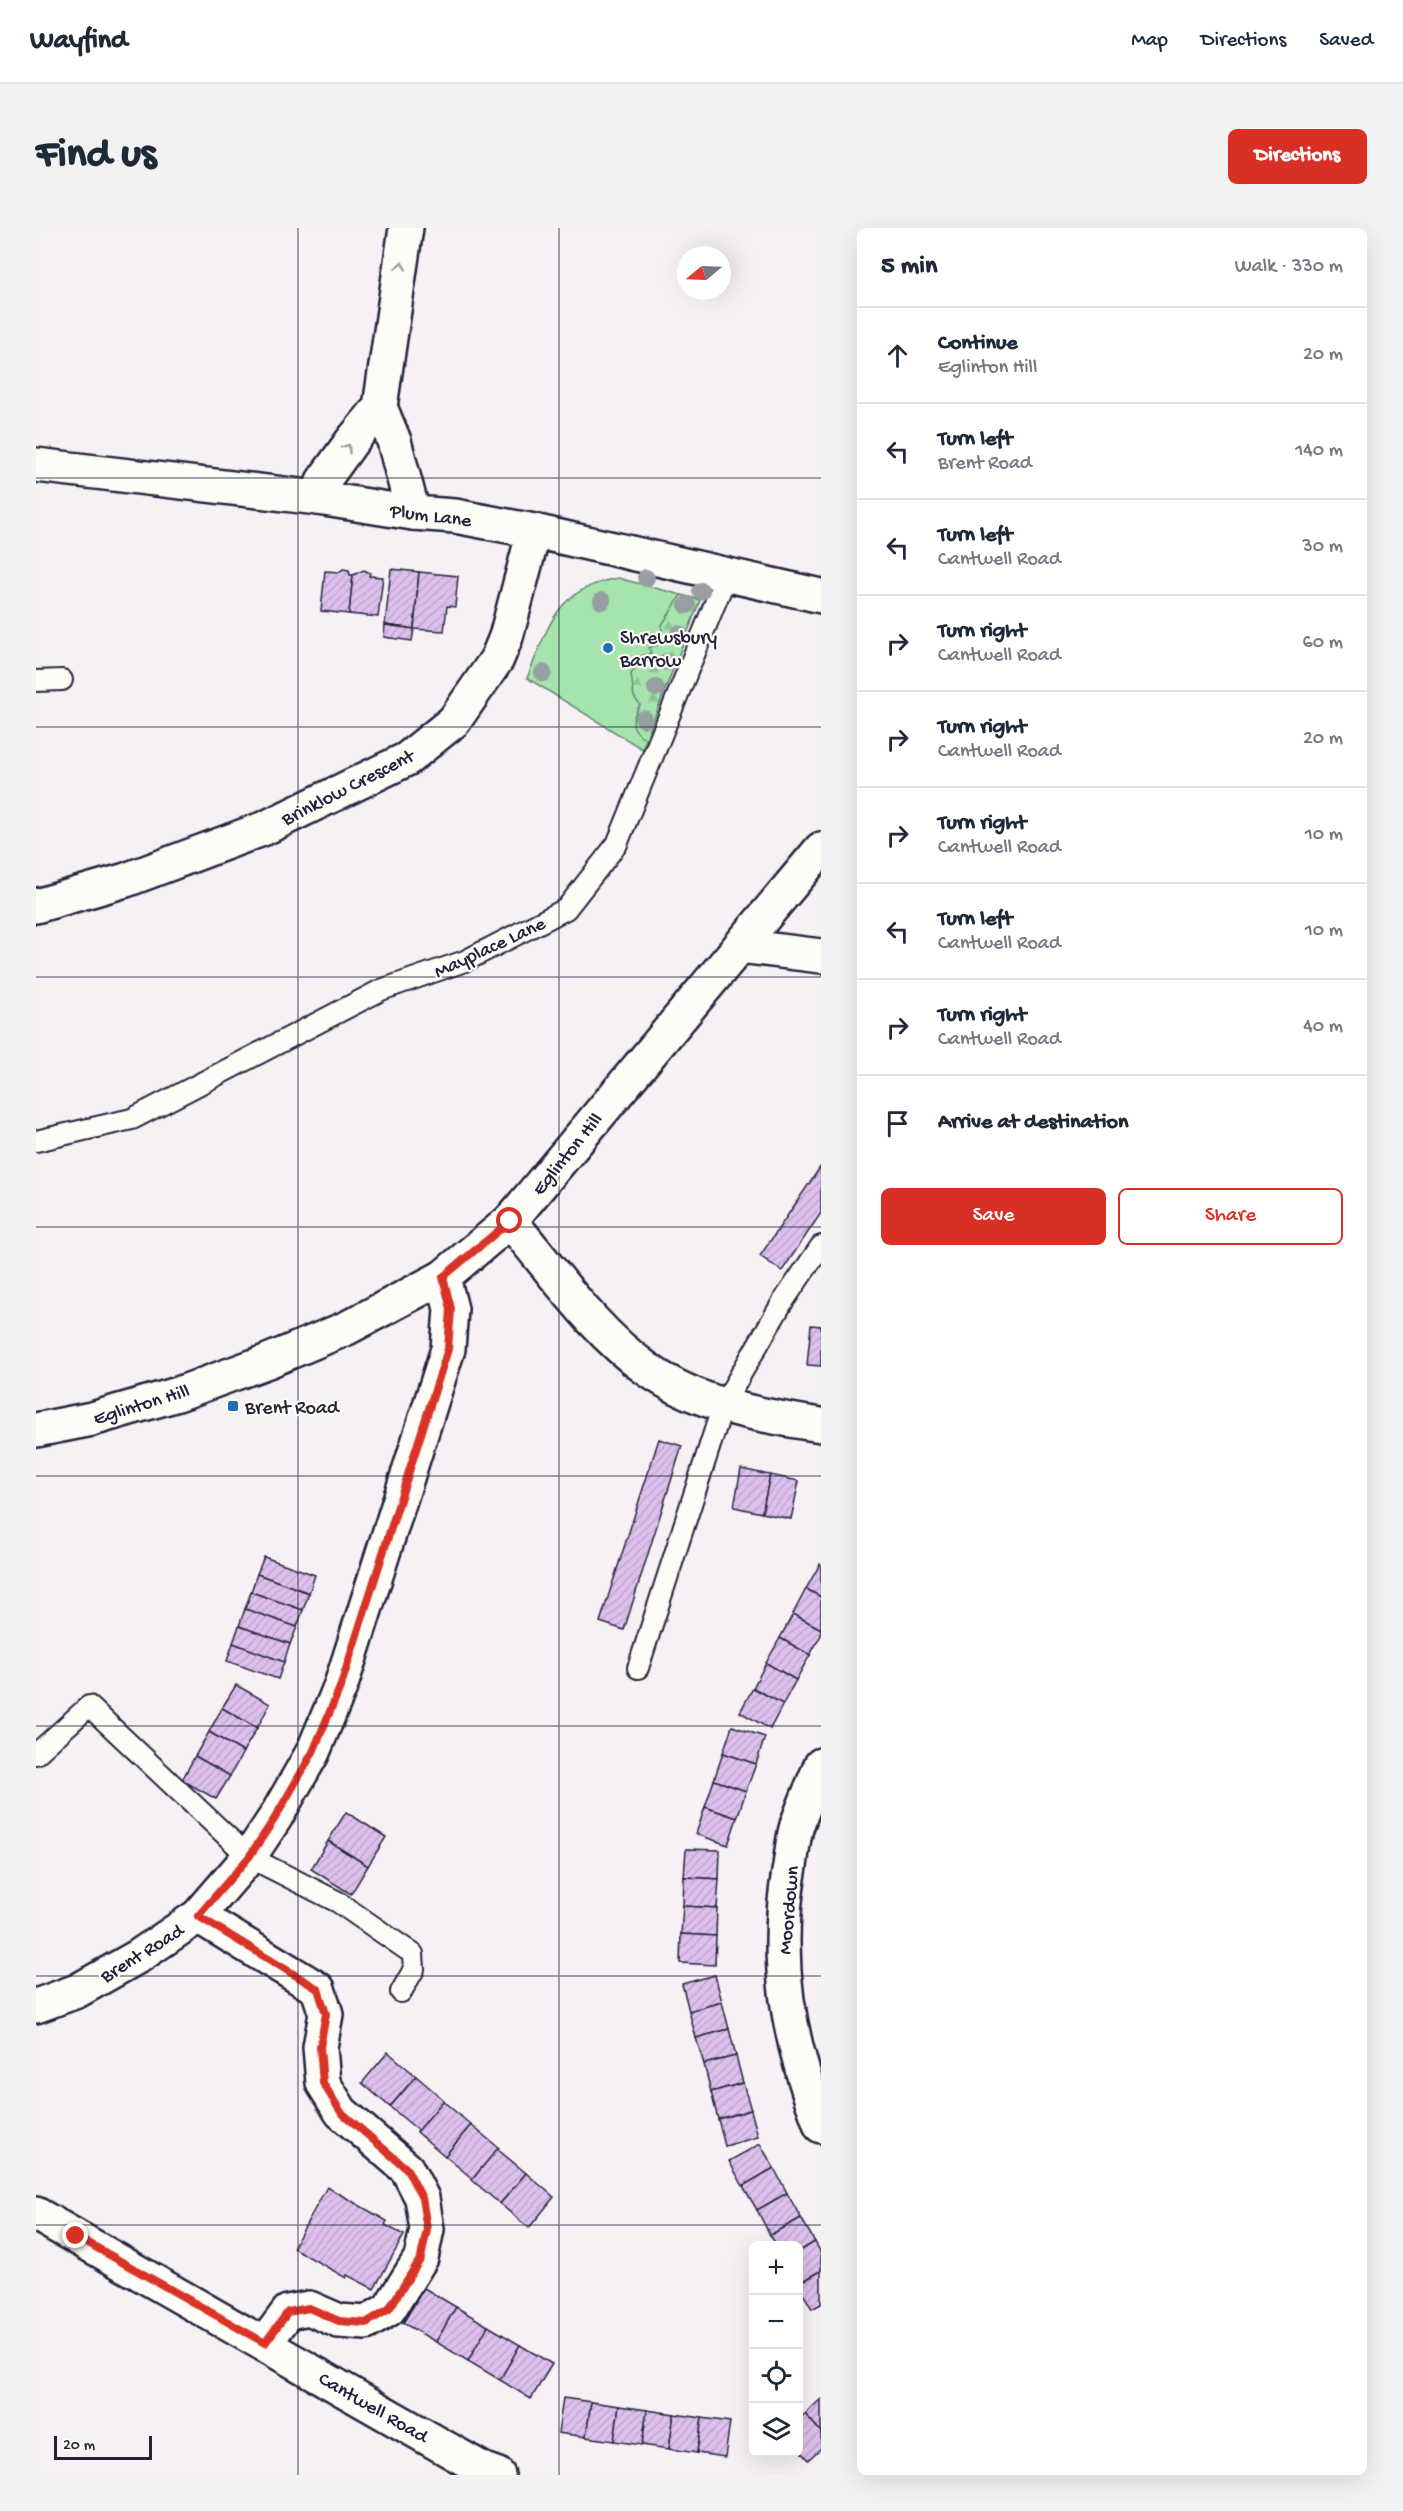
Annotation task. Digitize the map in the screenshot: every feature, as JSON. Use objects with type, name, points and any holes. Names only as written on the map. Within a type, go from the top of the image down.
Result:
[{"type":"street","points":[[318,498],[323,481],[380,407],[406,228]]},
{"type":"street","points":[[380,407],[394,441],[413,513]]},
{"type":"street","name":"Plum Lane","points":[[36,465],[318,498],[413,513],[454,516],[534,531],[821,596]]},
{"type":"street","name":"Brinklow Crescent","points":[[36,906],[126,880],[265,828],[407,759],[454,721],[497,660],[506,637],[534,531]]},
{"type":"street","name":"Eglinton Hill","points":[[36,1430],[92,1419],[178,1394],[268,1361],[347,1328],[443,1277],[510,1221],[821,849]]},
{"type":"street","points":[[740,946],[821,956]]},
{"type":"street","points":[[510,1221],[615,1342],[648,1370],[688,1391],[723,1405],[781,1419],[821,1425]]},
{"type":"street","name":"Brent Road","points":[[36,2006],[77,1991],[140,1956],[198,1916],[249,1857],[275,1818],[313,1752],[341,1685],[448,1349],[451,1309],[443,1277]]},
{"type":"street","name":"Moordown","points":[[821,1765],[797,1826],[785,1892],[781,1947],[787,2008],[800,2065],[821,2126]]},
{"type":"street","points":[[198,1916],[318,1989],[326,2014],[320,2047],[323,2083],[341,2112],[407,2169],[422,2198],[427,2229],[421,2258],[389,2309],[366,2323],[339,2321],[309,2308],[288,2312],[265,2343]]},
{"type":"street","name":"Cantwell Road","points":[[36,2214],[265,2343],[487,2473]]},
{"type":"lane","name":"Mayplace Lane","points":[[36,1141],[132,1119],[381,990],[465,961],[566,909],[617,844],[727,574]]},
{"type":"lane","points":[[36,681],[62,680]]},
{"type":"lane","points":[[638,1668],[723,1405],[782,1303],[821,1246]]},
{"type":"lane","points":[[36,1754],[89,1706],[249,1857],[338,1902],[413,1954],[414,1969],[401,1992]]},
{"type":"green space","points":[[618,578],[700,600],[642,749],[527,678],[549,626],[567,601],[580,591],[597,583]]},
{"type":"green space","points":[[681,595],[700,600],[646,739],[637,732],[633,724],[634,715],[640,705],[634,697],[631,674],[637,666],[638,657],[651,653],[649,648],[660,643],[658,635],[662,631],[662,625]]},
{"type":"building","points":[[343,569],[349,570],[350,575],[353,575],[349,614],[321,611],[325,571],[339,572]]},
{"type":"building","points":[[391,569],[419,572],[414,629],[385,625]]},
{"type":"building","points":[[364,570],[370,573],[369,576],[383,577],[378,617],[349,614],[353,575]]},
{"type":"building","points":[[419,572],[458,576],[455,607],[447,606],[444,631],[414,629]]},
{"type":"building","points":[[385,625],[414,629],[412,641],[384,637]]},
{"type":"building","points":[[821,1166],[821,1213],[782,1271],[760,1256]]},
{"type":"building","points":[[811,1325],[821,1326],[821,1366],[807,1365]]},
{"type":"building","points":[[659,1439],[682,1446],[624,1630],[600,1622]]},
{"type":"building","points":[[741,1469],[770,1475],[762,1513],[734,1507]]},
{"type":"building","points":[[770,1475],[799,1481],[791,1519],[762,1513]]},
{"type":"building","points":[[264,1557],[315,1575],[309,1593],[257,1574]]},
{"type":"building","points":[[821,1565],[821,1597],[806,1589]]},
{"type":"building","points":[[257,1574],[309,1593],[303,1610],[251,1592]]},
{"type":"building","points":[[806,1589],[821,1597],[821,1629],[793,1614]]},
{"type":"building","points":[[251,1592],[303,1610],[297,1627],[245,1609]]},
{"type":"building","points":[[245,1609],[297,1627],[290,1644],[239,1626]]},
{"type":"building","points":[[793,1614],[821,1629],[821,1635],[810,1655],[780,1638]]},
{"type":"building","points":[[239,1626],[290,1644],[284,1662],[233,1643]]},
{"type":"building","points":[[780,1638],[810,1655],[796,1680],[766,1663]]},
{"type":"building","points":[[233,1643],[284,1662],[278,1679],[227,1661]]},
{"type":"building","points":[[766,1663],[796,1680],[783,1704],[753,1688]]},
{"type":"building","points":[[236,1685],[270,1704],[257,1728],[222,1708]]},
{"type":"building","points":[[753,1688],[783,1704],[770,1729],[740,1712]]},
{"type":"building","points":[[222,1708],[257,1728],[243,1752],[209,1732]]},
{"type":"building","points":[[732,1726],[765,1737],[756,1764],[723,1753]]},
{"type":"building","points":[[209,1732],[243,1752],[230,1776],[195,1756]]},
{"type":"building","points":[[723,1753],[756,1764],[746,1791],[714,1780]]},
{"type":"building","points":[[195,1756],[230,1776],[216,1799],[182,1780]]},
{"type":"building","points":[[714,1780],[746,1791],[737,1818],[705,1807]]},
{"type":"building","points":[[705,1807],[737,1818],[728,1845],[696,1834]]},
{"type":"building","points":[[346,1812],[386,1837],[368,1866],[328,1841]]},
{"type":"building","points":[[328,1841],[368,1866],[351,1894],[311,1869]]},
{"type":"building","points":[[686,1849],[720,1850],[719,1879],[684,1877]]},
{"type":"building","points":[[684,1877],[719,1879],[717,1908],[683,1906]]},
{"type":"building","points":[[683,1906],[717,1908],[716,1936],[681,1934]]},
{"type":"building","points":[[681,1934],[716,1936],[715,1965],[680,1963]]},
{"type":"building","points":[[715,1975],[722,2002],[689,2011],[682,1984]]},
{"type":"building","points":[[722,2002],[729,2029],[696,2038],[689,2011]]},
{"type":"building","points":[[729,2029],[736,2056],[704,2064],[696,2038]]},
{"type":"building","points":[[388,2052],[416,2076],[390,2107],[362,2083]]},
{"type":"building","points":[[736,2056],[743,2083],[711,2092],[704,2064]]},
{"type":"building","points":[[416,2076],[444,2100],[419,2131],[390,2107]]},
{"type":"building","points":[[743,2083],[751,2110],[718,2119],[711,2092]]},
{"type":"building","points":[[443,2101],[471,2125],[445,2156],[417,2132]]},
{"type":"building","points":[[751,2110],[758,2137],[725,2146],[718,2119]]},
{"type":"building","points":[[471,2125],[499,2148],[473,2179],[445,2156]]},
{"type":"building","points":[[760,2144],[774,2168],[743,2186],[729,2161]]},
{"type":"building","points":[[497,2149],[526,2173],[500,2204],[472,2180]]},
{"type":"building","points":[[774,2168],[787,2193],[757,2210],[743,2186]]},
{"type":"building","points":[[526,2173],[554,2197],[529,2228],[500,2204]]},
{"type":"building","points":[[327,2187],[387,2221],[385,2225],[404,2235],[374,2289],[347,2275],[346,2278],[293,2248]]},
{"type":"building","points":[[787,2193],[801,2218],[770,2235],[757,2210]]},
{"type":"building","points":[[801,2218],[815,2242],[803,2249],[803,2241],[774,2241],[770,2235]]},
{"type":"building","points":[[815,2242],[821,2253],[821,2271],[803,2281],[803,2249]]},
{"type":"building","points":[[821,2271],[821,2304],[812,2309],[803,2293],[803,2281]]},
{"type":"building","points":[[424,2288],[456,2307],[436,2342],[403,2323]]},
{"type":"building","points":[[456,2307],[488,2326],[468,2361],[436,2342]]},
{"type":"building","points":[[488,2326],[520,2345],[500,2380],[468,2361]]},
{"type":"building","points":[[520,2345],[552,2364],[531,2399],[500,2380]]},
{"type":"building","points":[[563,2398],[591,2402],[586,2437],[558,2433]]},
{"type":"building","points":[[821,2399],[821,2432],[805,2414]]},
{"type":"building","points":[[591,2402],[619,2406],[614,2441],[586,2437]]},
{"type":"building","points":[[619,2406],[647,2410],[642,2445],[614,2441]]},
{"type":"building","points":[[647,2410],[674,2414],[669,2449],[642,2445]]},
{"type":"building","points":[[674,2414],[702,2418],[697,2453],[669,2449]]},
{"type":"building","points":[[805,2414],[821,2432],[821,2448],[808,2460],[803,2454],[803,2416]]},
{"type":"building","points":[[702,2418],[730,2422],[725,2457],[697,2453]]},
{"type":"place","name":"Shrewsbury Barrow","points":[[608,648]]},
{"type":"place","name":"Brent Road","points":[[233,1406]]},
{"type":"route","points":[[76,2236],[265,2343],[288,2312],[309,2308],[339,2321],[366,2323],[389,2309],[421,2258],[427,2229],[422,2198],[407,2169],[341,2112],[323,2083],[320,2047],[326,2014],[318,1989],[198,1916],[249,1857],[275,1818],[313,1752],[341,1685],[448,1349],[451,1309],[443,1277],[510,1221]]}]
